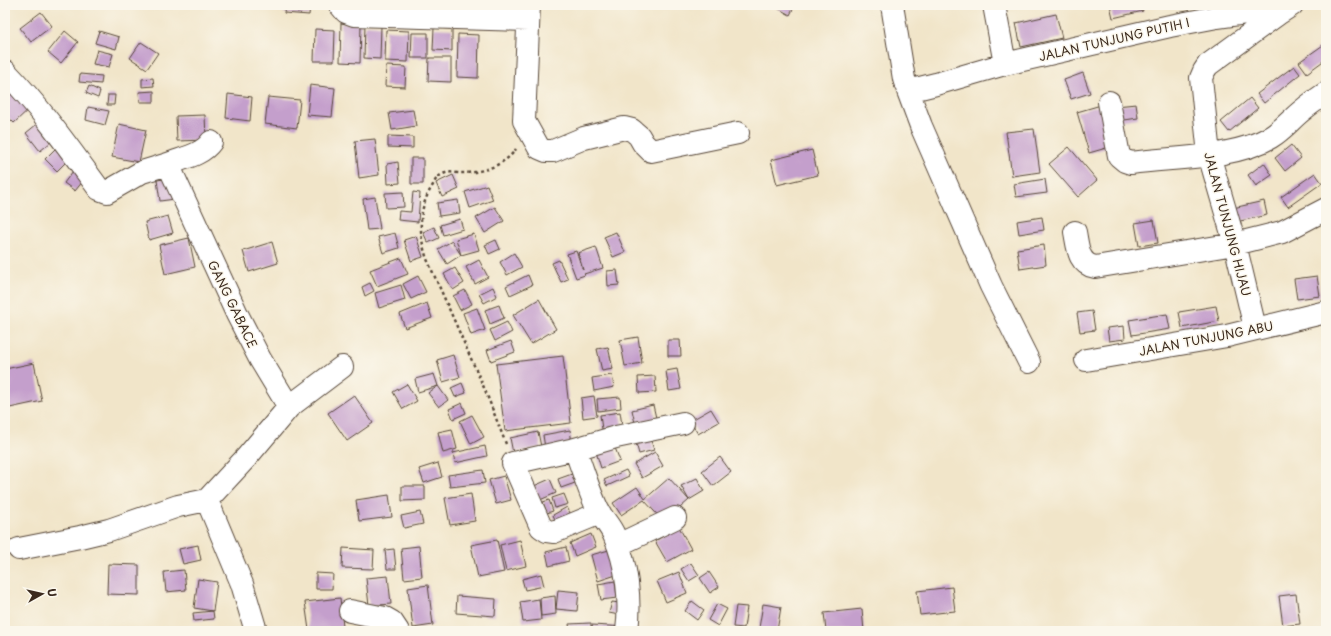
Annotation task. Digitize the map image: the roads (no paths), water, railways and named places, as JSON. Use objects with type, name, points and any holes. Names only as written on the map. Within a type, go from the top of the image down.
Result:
[{"type":"street","points":[[892,5],[904,79],[921,126],[990,286],[1029,362]]},
{"type":"street","points":[[994,5],[1005,64]]},
{"type":"street","points":[[348,10],[528,12],[524,121],[539,148],[546,151],[553,151],[584,138],[624,128],[632,130],[651,151],[738,133]]},
{"type":"street","name":"JALAN TUNJUNG PUTIH I","points":[[908,91],[1005,64],[1163,27],[1217,17],[1285,10]]},
{"type":"street","name":"JALAN TUNJUNG HIJAU","points":[[1255,328],[1235,244],[1209,155],[1201,78],[1211,62],[1285,10]]},
{"type":"street","points":[[5,71],[41,112],[102,191],[107,192],[142,172],[201,151],[211,142]]},
{"type":"street","points":[[1108,102],[1119,154],[1125,161],[1131,163],[1209,155],[1253,145],[1271,137],[1283,129],[1303,109],[1326,93]]},
{"type":"street","name":"GANG GABACE","points":[[168,164],[234,308],[260,359],[289,407]]},
{"type":"street","points":[[1075,232],[1082,260],[1087,265],[1095,267],[1235,244],[1282,232],[1326,209]]},
{"type":"street","name":"JALAN TUNJUNG ABU","points":[[1086,360],[1227,336],[1326,312]]},
{"type":"street","points":[[19,549],[109,530],[172,508],[207,500],[246,458],[289,407],[342,367]]},
{"type":"street","points":[[600,513],[554,532],[545,531],[541,526],[513,464],[575,449],[616,437],[683,423]]},
{"type":"street","points":[[575,449],[581,469],[600,513],[608,523],[618,546],[628,593],[627,631]]},
{"type":"street","points":[[207,500],[242,584],[256,631]]},
{"type":"street","points":[[618,546],[675,518]]},
{"type":"street","points":[[350,611],[386,618],[392,622],[398,631]]}]
